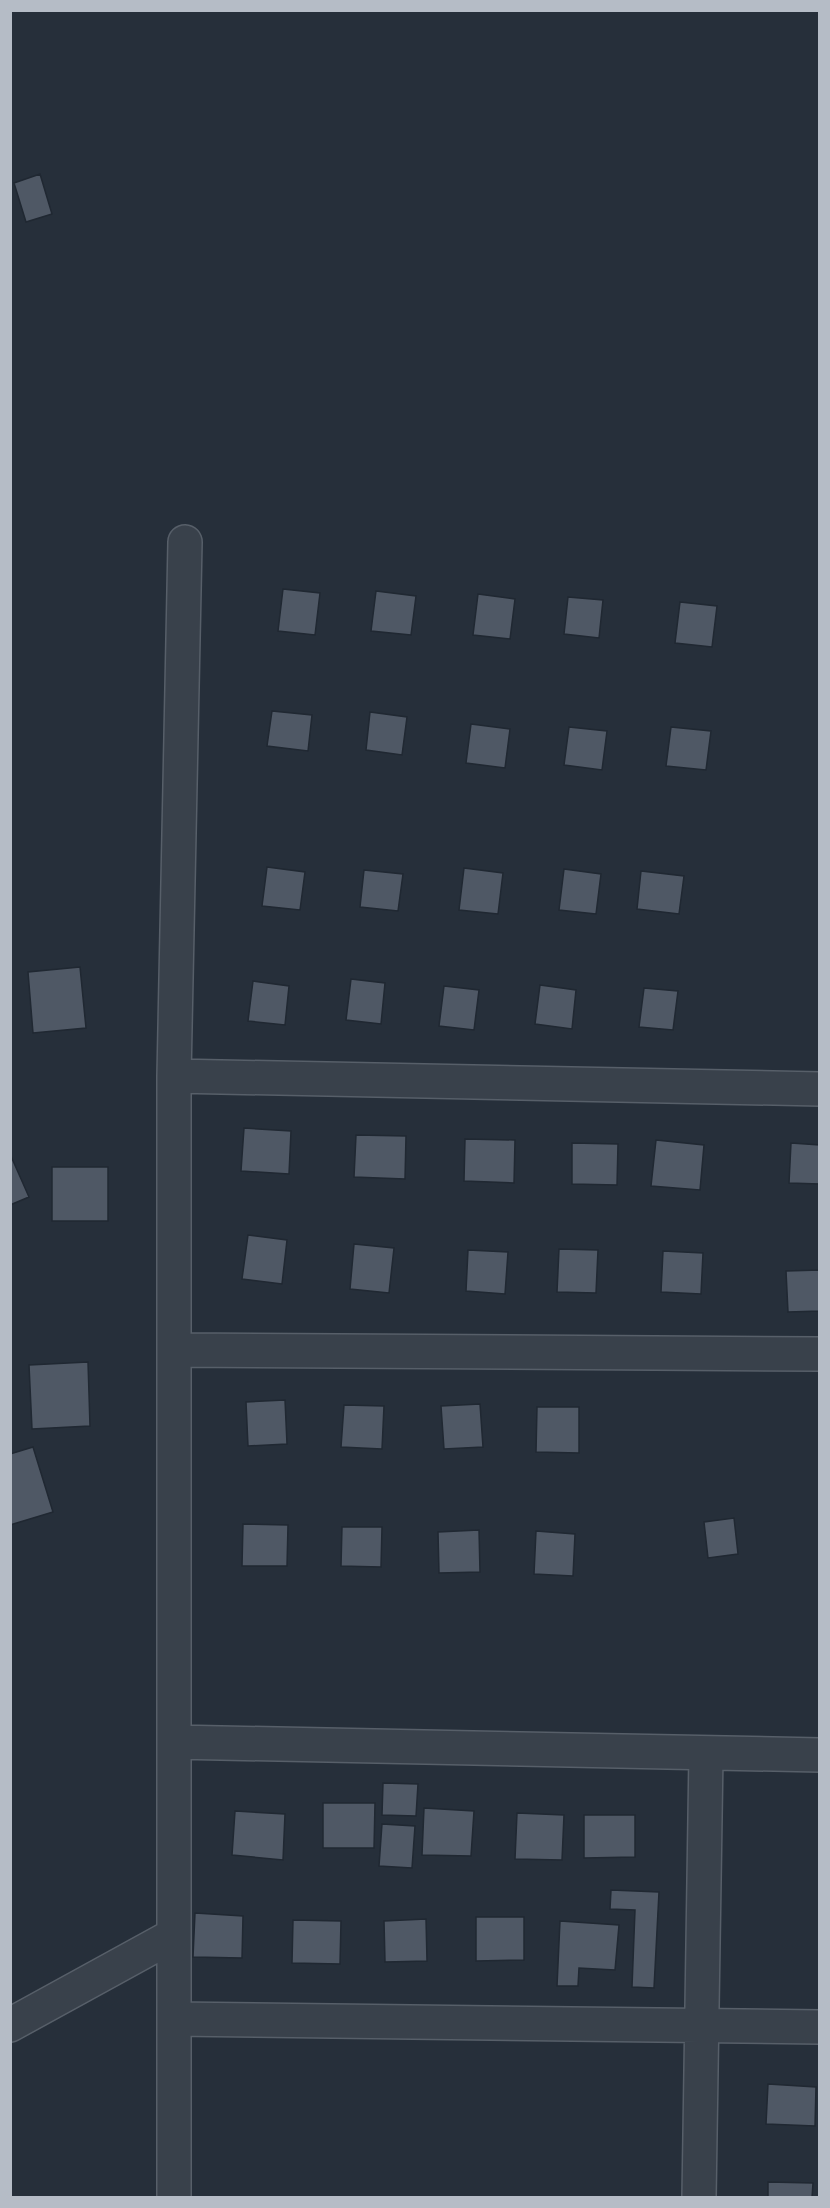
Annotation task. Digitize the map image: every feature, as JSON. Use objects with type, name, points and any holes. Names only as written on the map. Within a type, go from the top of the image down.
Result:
[{"type":"street","points":[[174,2198],[176,1350],[174,1076],[185,542]]},
{"type":"street","points":[[174,1076],[819,1089]]},
{"type":"street","points":[[176,1350],[819,1354]]},
{"type":"street","points":[[174,1742],[819,1755]]},
{"type":"street","points":[[699,2198],[706,1754]]},
{"type":"street","points":[[10,2025],[174,1935]]},
{"type":"street","points":[[174,2019],[819,2027]]},
{"type":"building","points":[[40,174],[52,214],[26,222],[14,183]]},
{"type":"building","points":[[283,589],[320,593],[315,635],[278,631]]},
{"type":"building","points":[[376,591],[416,596],[411,635],[371,631]]},
{"type":"building","points":[[478,594],[515,599],[510,639],[473,635]]},
{"type":"building","points":[[568,597],[603,600],[599,638],[564,634]]},
{"type":"building","points":[[680,602],[717,606],[712,647],[675,643]]},
{"type":"building","points":[[272,711],[312,715],[308,751],[267,746]]},
{"type":"building","points":[[370,712],[407,717],[402,755],[366,750]]},
{"type":"building","points":[[471,724],[510,729],[505,768],[466,763]]},
{"type":"building","points":[[569,727],[607,731],[602,770],[564,765]]},
{"type":"building","points":[[671,727],[711,731],[706,770],[666,766]]},
{"type":"building","points":[[267,867],[305,872],[300,910],[262,906]]},
{"type":"building","points":[[464,868],[503,873],[498,914],[459,910]]},
{"type":"building","points":[[564,869],[601,874],[596,914],[559,910]]},
{"type":"building","points":[[364,870],[403,874],[398,911],[360,907]]},
{"type":"building","points":[[641,871],[684,876],[679,914],[637,909]]},
{"type":"building","points":[[80,967],[86,1028],[33,1033],[28,972]]},
{"type":"building","points":[[351,979],[385,983],[381,1024],[346,1020]]},
{"type":"building","points":[[253,981],[289,986],[285,1025],[248,1021]]},
{"type":"building","points":[[540,985],[576,990],[572,1029],[535,1024]]},
{"type":"building","points":[[444,986],[479,990],[474,1030],[439,1026]]},
{"type":"building","points":[[644,988],[678,991],[673,1030],[639,1027]]},
{"type":"building","points":[[244,1128],[291,1131],[289,1174],[241,1171]]},
{"type":"building","points":[[356,1135],[406,1136],[405,1179],[354,1177]]},
{"type":"building","points":[[465,1139],[515,1140],[514,1183],[464,1181]]},
{"type":"building","points":[[656,1140],[704,1145],[700,1190],[651,1186]]},
{"type":"building","points":[[572,1143],[618,1144],[617,1185],[572,1184]]},
{"type":"building","points":[[791,1143],[820,1145],[820,1184],[789,1183]]},
{"type":"building","points":[[10,1154],[29,1197],[10,1205]]},
{"type":"building","points":[[52,1167],[108,1167],[108,1221],[52,1221]]},
{"type":"building","points":[[248,1235],[287,1240],[282,1284],[242,1279]]},
{"type":"building","points":[[354,1244],[394,1248],[389,1293],[350,1289]]},
{"type":"building","points":[[559,1249],[598,1250],[596,1293],[557,1292]]},
{"type":"building","points":[[468,1250],[508,1252],[505,1294],[466,1291]]},
{"type":"building","points":[[663,1251],[703,1253],[701,1294],[661,1292]]},
{"type":"building","points":[[820,1270],[820,1311],[788,1312],[786,1271]]},
{"type":"building","points":[[88,1362],[90,1426],[32,1429],[29,1365]]},
{"type":"building","points":[[285,1400],[287,1444],[248,1446],[246,1402]]},
{"type":"building","points":[[480,1404],[483,1447],[444,1449],[441,1406]]},
{"type":"building","points":[[344,1405],[384,1406],[382,1449],[341,1447]]},
{"type":"building","points":[[537,1407],[579,1407],[579,1453],[536,1452]]},
{"type":"building","points":[[33,1447],[53,1512],[10,1525],[10,1454]]},
{"type":"building","points":[[734,1518],[738,1554],[708,1558],[704,1522]]},
{"type":"building","points":[[243,1524],[288,1525],[287,1566],[242,1566]]},
{"type":"building","points":[[342,1527],[382,1527],[381,1567],[341,1566]]},
{"type":"building","points":[[479,1530],[480,1572],[439,1573],[438,1532]]},
{"type":"building","points":[[536,1531],[575,1534],[573,1576],[534,1574]]},
{"type":"building","points":[[383,1783],[418,1784],[416,1816],[382,1815]]},
{"type":"building","points":[[323,1803],[375,1803],[374,1848],[323,1848]]},
{"type":"building","points":[[424,1808],[474,1811],[471,1856],[422,1855]]},
{"type":"building","points":[[235,1811],[285,1814],[283,1860],[232,1855]]},
{"type":"building","points":[[517,1813],[564,1815],[562,1860],[515,1859]]},
{"type":"building","points":[[584,1815],[635,1815],[635,1857],[584,1858]]},
{"type":"building","points":[[382,1824],[415,1826],[412,1868],[379,1866]]},
{"type":"building","points":[[611,1890],[659,1892],[654,1988],[632,1987],[635,1910],[610,1909]]},
{"type":"building","points":[[195,1913],[243,1916],[242,1958],[193,1957]]},
{"type":"building","points":[[476,1917],[524,1917],[524,1960],[476,1961]]},
{"type":"building","points":[[426,1919],[427,1961],[385,1962],[384,1921]]},
{"type":"building","points":[[293,1920],[341,1921],[340,1964],[292,1963]]},
{"type":"building","points":[[560,1921],[619,1925],[615,1970],[579,1968],[578,1986],[557,1986]]},
{"type":"building","points":[[768,2084],[816,2087],[815,2126],[766,2124]]},
{"type":"building","points":[[768,2182],[813,2183],[812,2198],[768,2198]]}]
